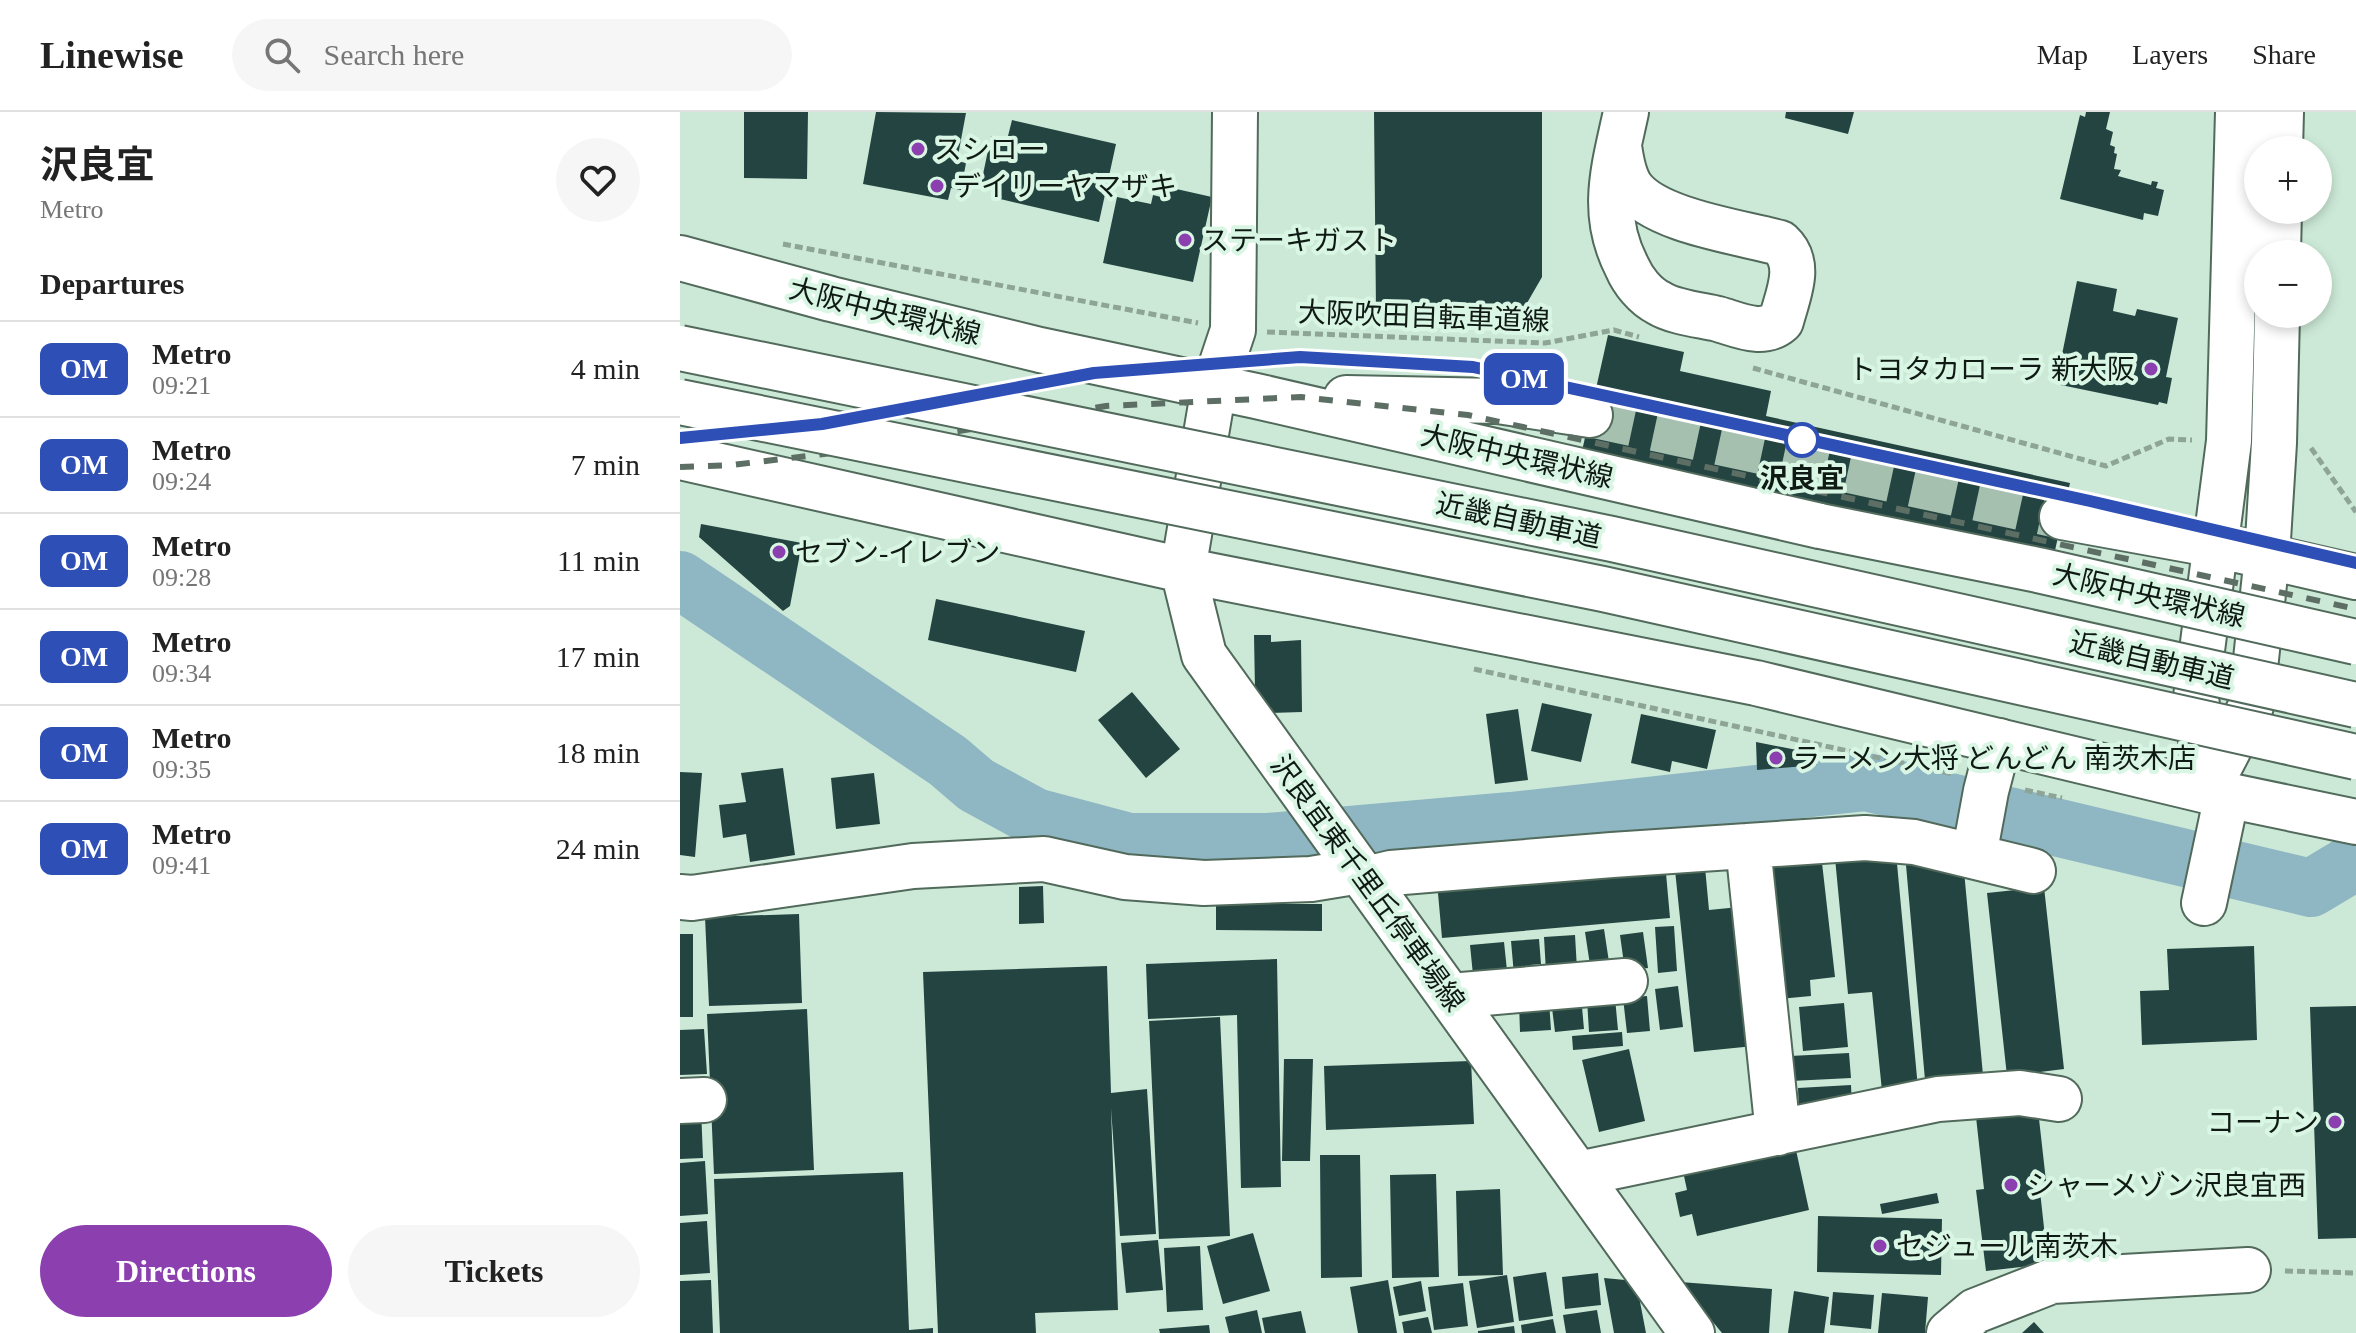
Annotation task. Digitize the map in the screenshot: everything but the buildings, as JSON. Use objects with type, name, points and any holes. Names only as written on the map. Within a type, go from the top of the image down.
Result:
[{"type":"main road","name":"沢良宜東千里丘停車場線","points":[[1235,112],[1233,330],[1214,387],[1183,570],[1204,655],[1692,1333]]},
{"type":"main road","points":[[2205,897],[2217,841],[2217,793],[2196,697],[2229,441],[2238,112]]},
{"type":"main road","points":[[2280,136],[2281,112]]},
{"type":"main road","points":[[1622,129],[1622,167],[1631,187],[1646,203],[1665,213],[1780,243],[1787,249],[1792,257],[1792,276],[1781,321],[1757,330],[1659,304],[1634,281],[1619,253],[1611,226],[1609,195],[1622,129]]},
{"type":"main road","name":"大阪中央環状線","points":[[680,258],[1040,350],[1256,396],[1820,526],[2038,570],[2356,642]]},
{"type":"main road","points":[[2217,793],[2251,706],[2267,556],[2277,328]]},
{"type":"main road","name":"近畿自動車道","points":[[680,348],[1612,539],[2356,705]]},
{"type":"main road","points":[[1256,396],[1498,401],[1590,415]]},
{"type":"main road","name":"近畿自動車道","points":[[680,402],[1603,589],[2356,757]]},
{"type":"main road","points":[[680,457],[1183,570],[1756,683],[2217,793],[2356,822]]},
{"type":"main road","points":[[2062,517],[2216,545],[2356,577]]},
{"type":"main road","points":[[1975,849],[1999,741]]},
{"type":"main road","points":[[680,897],[692,898],[913,866],[1044,859],[1125,877],[1204,883],[1311,879],[1359,869],[1407,872],[1865,838],[1975,849],[2033,871]]},
{"type":"main road","points":[[1748,846],[1778,1133]]},
{"type":"main road","points":[[1450,996],[1625,981]]},
{"type":"main road","points":[[1578,1174],[1938,1099],[2020,1093],[2059,1099]]},
{"type":"main road","points":[[1949,1333],[1975,1311],[2052,1281],[2248,1270]]},
{"type":"path","name":"大阪吹田自転車道線","points":[[772,242],[1233,330],[1545,343],[1614,330],[1643,338]]},
{"type":"path","points":[[1742,365],[2106,466],[2169,439],[2229,441]]},
{"type":"path","points":[[2274,443],[2307,442],[2356,512]]},
{"type":"path","points":[[1467,668],[1987,786],[2065,799]]},
{"type":"path","points":[[2248,1270],[2356,1273]]},
{"type":"waterway","points":[[680,580],[948,761],[976,785],[1035,817],[1129,842],[1268,842],[1511,821],[1866,782],[2311,888],[2356,861]]},
{"type":"tunnel","points":[[1590,415],[2062,517]]},
{"type":"railway","points":[[680,438],[822,424],[1094,373],[1300,357],[1473,367],[2090,501],[2356,563]]},
{"type":"railway","points":[[680,467],[732,465],[824,454],[1106,406],[1301,397],[1468,415],[2356,609]]},
{"type":"metro line","name":"OM","points":[[680,438],[822,424],[1094,373],[1300,357],[1473,367],[2090,501],[2356,563]]},
{"type":"place","name":"スシロー","points":[[918,149]]},
{"type":"place","name":"デイリーヤマザキ","points":[[937,186]]},
{"type":"place","name":"ステーキガスト","points":[[1185,240]]},
{"type":"place","name":"トヨタカローラ 新大阪","points":[[2151,369]]},
{"type":"place","name":"沢良宜","points":[[1802,440]]},
{"type":"place","name":"セブン-イレブン","points":[[779,552]]},
{"type":"place","name":"ラーメン大将 どんどん 南茨木店","points":[[1776,758]]},
{"type":"place","name":"コーナン","points":[[2335,1122]]},
{"type":"place","name":"シャーメゾン沢良宜西","points":[[2011,1185]]},
{"type":"place","name":"セジュール南茨木","points":[[1880,1246]]}]
